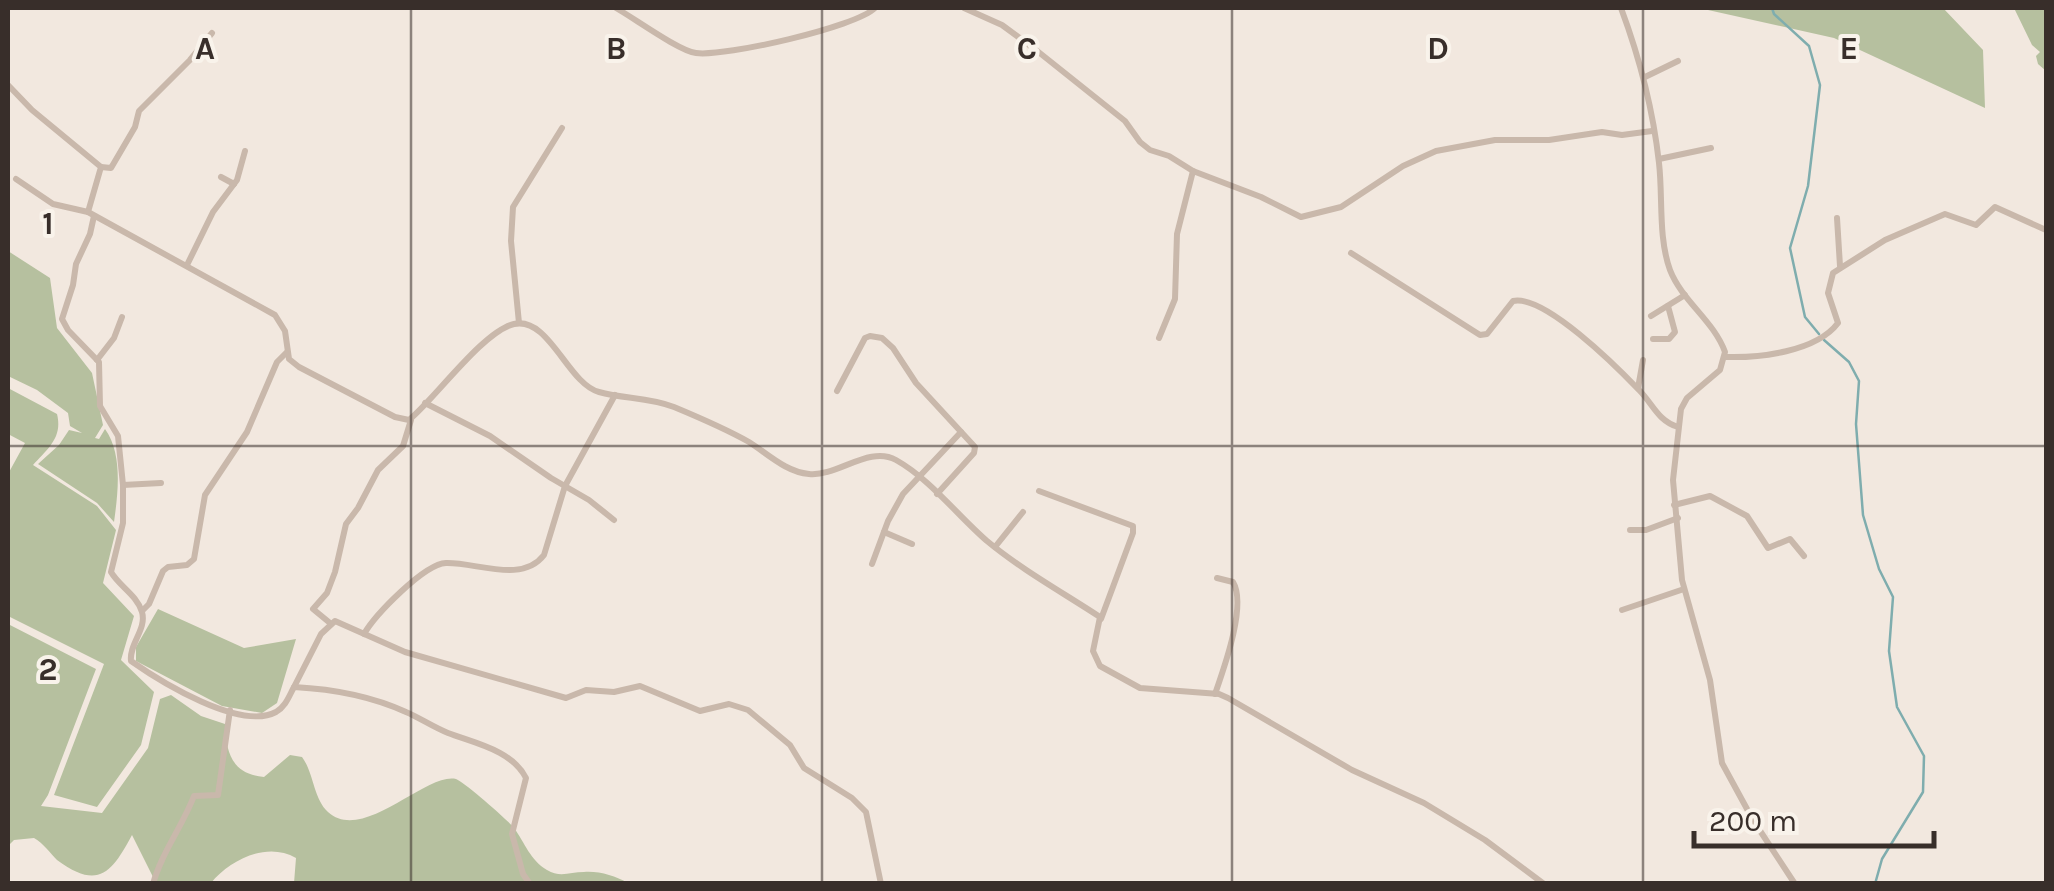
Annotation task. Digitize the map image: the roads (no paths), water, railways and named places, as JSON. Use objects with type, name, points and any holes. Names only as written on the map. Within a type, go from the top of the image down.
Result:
[{"type":"street","points":[[616,8],[688,51],[703,54],[766,46],[862,18],[874,8]]},
{"type":"street","points":[[964,8],[1002,25],[1125,121],[1140,142],[1192,172],[1279,205],[1294,215],[1312,216],[1343,206],[1402,166],[1436,151],[1495,140],[1549,140],[1602,132],[1622,136],[1652,131]]},
{"type":"street","points":[[1621,8],[1646,77],[1670,271],[1714,330],[1726,357]]},
{"type":"street","points":[[8,85],[101,168],[111,168],[135,127],[138,111],[212,33]]},
{"type":"street","points":[[1646,77],[1678,61]]},
{"type":"street","points":[[519,323],[511,241],[513,208],[562,128]]},
{"type":"street","points":[[1659,159],[1712,148]]},
{"type":"street","points":[[187,265],[213,212],[234,184],[246,152]]},
{"type":"street","points":[[98,360],[68,330],[62,318],[76,264],[90,234],[101,168]]},
{"type":"street","points":[[1160,338],[1175,299],[1177,234],[1192,172]]},
{"type":"street","points":[[221,177],[234,184]]},
{"type":"street","points":[[16,179],[54,204],[91,214],[275,315],[285,331],[286,353],[294,364],[395,417],[412,419]]},
{"type":"street","points":[[1726,357],[1781,354],[1832,331],[1838,323],[1828,284],[1840,266],[1910,227],[1945,214],[1976,225],[1990,210],[1998,208],[2046,230]]},
{"type":"street","points":[[1837,218],[1840,266]]},
{"type":"street","points":[[1351,253],[1480,335],[1487,334],[1513,301],[1530,301],[1595,347],[1638,388],[1663,421],[1678,427]]},
{"type":"street","points":[[1651,316],[1685,295]]},
{"type":"street","points":[[1653,339],[1669,340],[1676,332],[1668,306]]},
{"type":"street","points":[[122,316],[114,338],[98,360],[100,406],[118,436],[123,485],[123,524],[111,572],[142,611],[142,622],[130,652],[132,661],[202,702],[257,716],[270,714],[282,708],[330,623]]},
{"type":"street","points":[[881,884],[866,812],[852,798],[804,768],[790,746],[744,708],[730,704],[700,710],[640,686],[614,692],[586,690],[566,698],[414,655],[341,623],[330,623],[313,609],[327,593],[346,524],[378,470],[403,446],[412,419],[425,403],[453,372],[505,328],[519,323],[541,332],[589,388],[677,408],[806,474],[824,473],[883,456],[898,461],[996,548],[1101,619]]},
{"type":"street","points":[[838,392],[864,338],[882,338],[975,450],[937,494]]},
{"type":"street","points":[[142,611],[163,570],[187,566],[194,559],[205,495],[247,432],[276,362],[286,353]]},
{"type":"street","points":[[1726,357],[1711,380],[1684,402],[1678,427],[1673,464],[1674,505],[1684,589],[1710,680],[1722,763],[1745,807],[1795,884]]},
{"type":"street","points":[[1638,388],[1643,360]]},
{"type":"street","points":[[364,634],[374,617],[415,577],[440,564],[515,569],[538,563],[547,547],[564,486],[615,395]]},
{"type":"street","points":[[425,403],[490,436],[596,504],[614,520]]},
{"type":"street","points":[[872,564],[903,494],[961,432]]},
{"type":"street","points":[[123,485],[161,483]]},
{"type":"street","points":[[1039,491],[1132,526],[1134,533],[1101,619],[1094,652],[1100,666],[1144,688],[1215,694],[1352,770],[1433,808],[1544,884]]},
{"type":"street","points":[[1674,505],[1710,496],[1747,516],[1768,548],[1790,538],[1804,556]]},
{"type":"street","points":[[996,548],[1023,512]]},
{"type":"street","points":[[1630,530],[1646,530],[1678,518]]},
{"type":"street","points":[[884,532],[912,544]]},
{"type":"street","points":[[1215,694],[1231,640],[1238,593],[1233,582],[1216,578]]},
{"type":"street","points":[[1622,610],[1684,589]]},
{"type":"street","points":[[294,686],[339,691],[408,712],[440,730],[496,750],[516,764],[526,780],[512,834],[523,874],[530,884]]},
{"type":"street","points":[[153,884],[160,861],[177,836],[194,796],[218,796],[230,710]]},
{"type":"waterway","points":[[1772,8],[1809,46],[1820,85],[1808,186],[1790,248],[1805,317],[1819,334]]},
{"type":"waterway","points":[[1824,340],[1849,362],[1859,381],[1856,424],[1863,515],[1879,569],[1893,597],[1889,651],[1897,707],[1924,756],[1923,792],[1882,859],[1875,884]]}]
